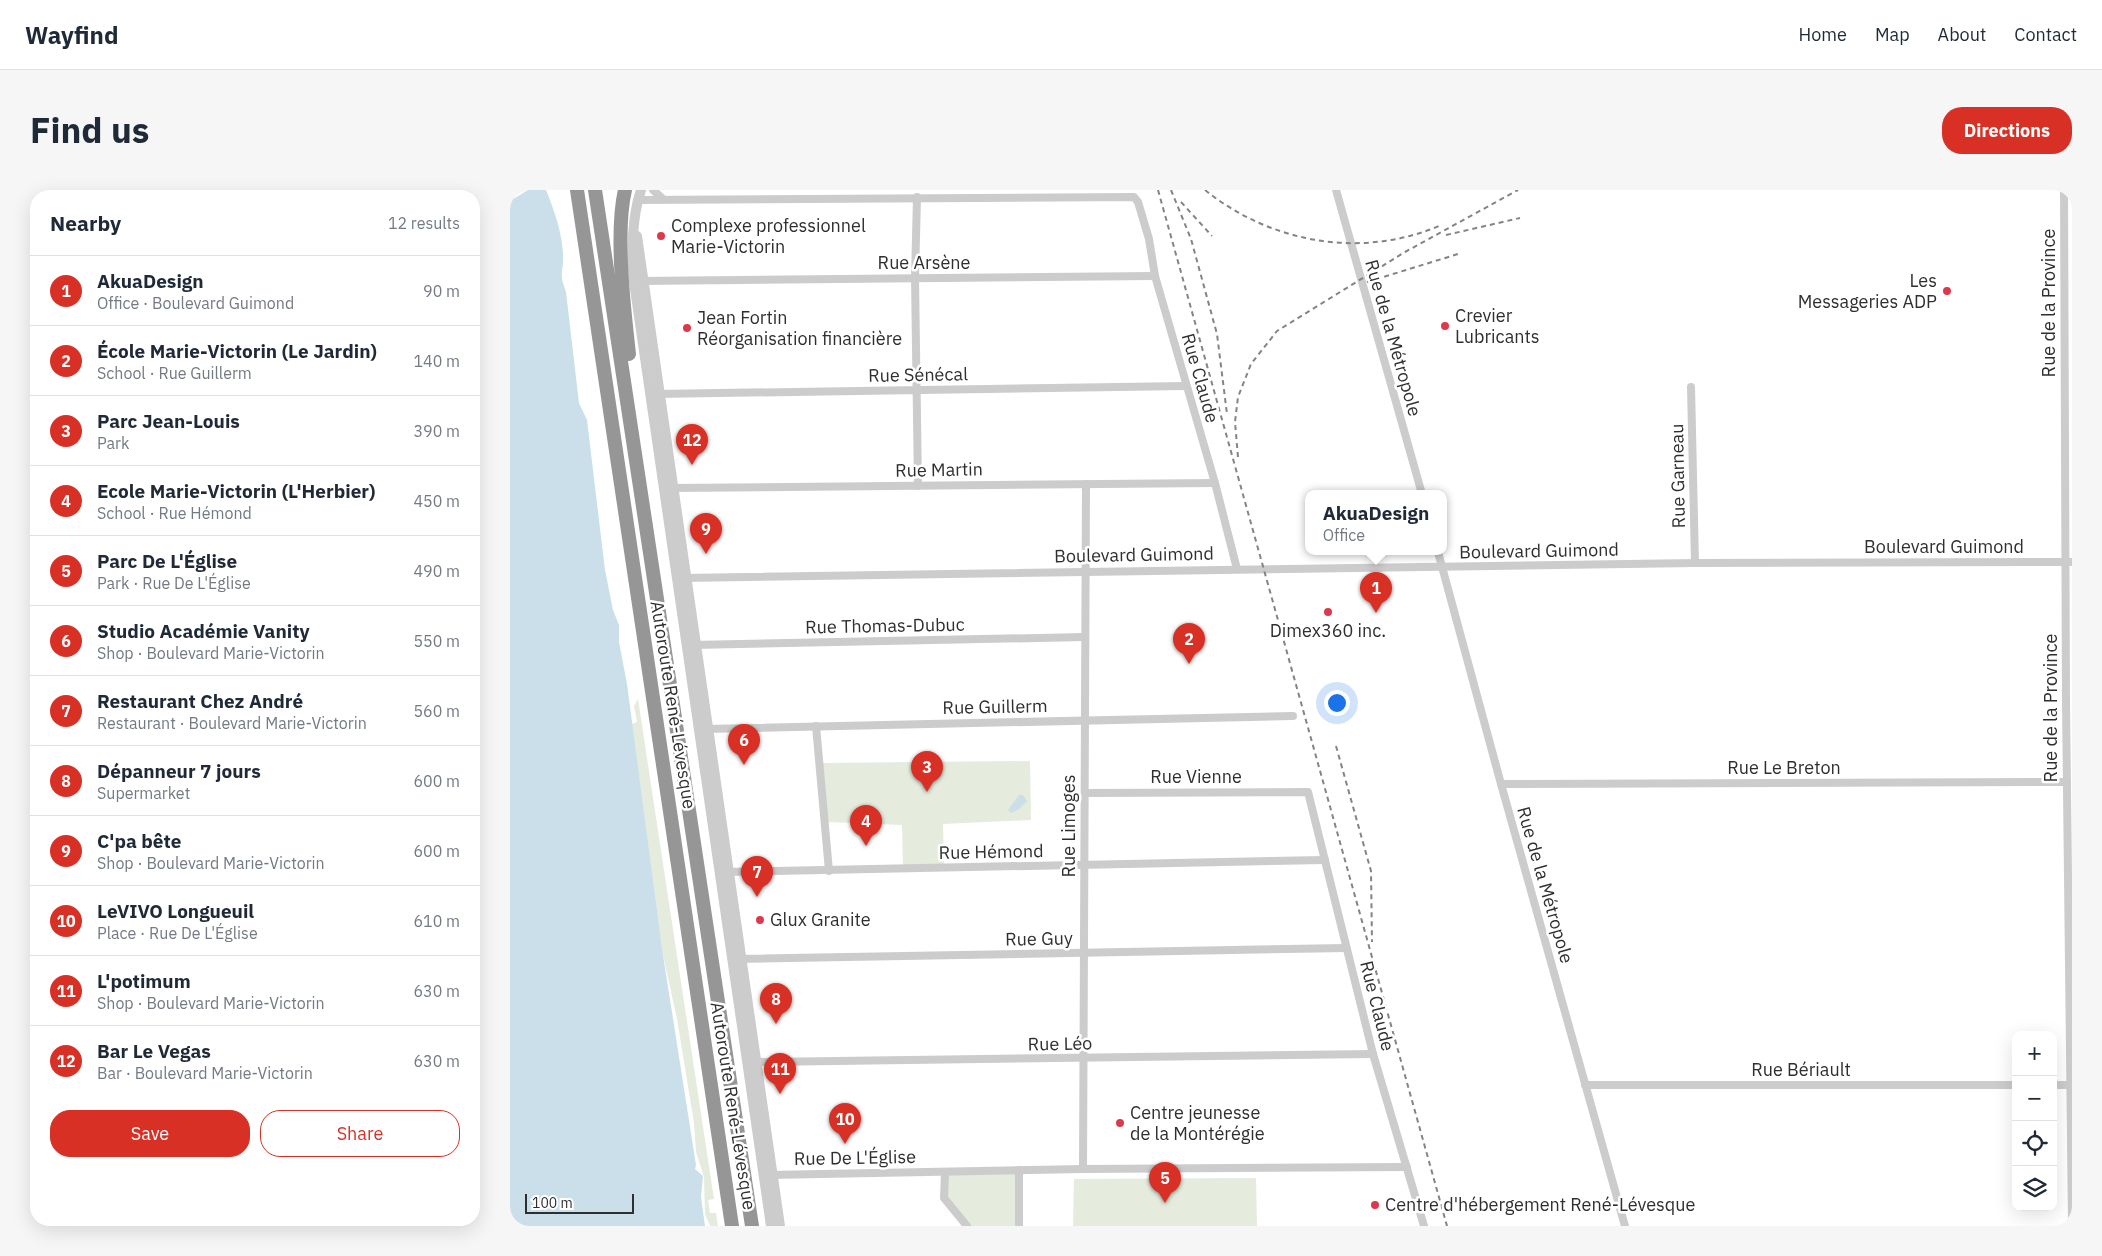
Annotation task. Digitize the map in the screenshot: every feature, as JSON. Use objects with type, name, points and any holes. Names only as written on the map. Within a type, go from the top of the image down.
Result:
[{"type":"highway","name":"Autoroute René-Lévesque","points":[[576,190],[732,1226]]},
{"type":"highway","name":"Autoroute René-Lévesque","points":[[588,190],[744,1226]]},
{"type":"highway","points":[[596,190],[752,1226]]},
{"type":"highway","points":[[625,190],[622,210],[623,285],[633,386],[759,1226]]},
{"type":"street","points":[[653,190],[663,198]]},
{"type":"street","name":"Rue de la Métropole","points":[[1336,190],[1421,490]]},
{"type":"street","name":"Rue de la Province","points":[[2064,190],[2069,562],[2067,782],[2070,886],[2072,1226]]},
{"type":"street","points":[[639,195],[647,202],[663,198],[917,198],[915,278],[918,486]]},
{"type":"street","points":[[639,195],[632,256],[634,282],[664,489],[682,578],[736,959],[769,1175],[780,1226]]},
{"type":"street","name":"Rue Claude","points":[[917,198],[1134,197],[1138,202],[1149,239],[1155,276],[1215,482],[1237,569]]},
{"type":"street","points":[[635,228],[645,281],[675,488],[682,578]]},
{"type":"street","name":"Rue Arsène","points":[[634,282],[1155,276]]},
{"type":"street","name":"Rue Sénécal","points":[[650,394],[1186,386]]},
{"type":"street","name":"Rue Garneau","points":[[1691,388],[1695,563]]},
{"type":"street","name":"Rue Martin","points":[[664,489],[1215,482]]},
{"type":"street","name":"Rue Limoges","points":[[1083,1169],[1086,484]]},
{"type":"street","name":"Rue de la Métropole","points":[[1439,555],[1500,784],[1625,1226]]},
{"type":"street","name":"Boulevard Guimond","points":[[682,578],[1695,563],[2069,562]]},
{"type":"street","name":"Rue Thomas-Dubuc","points":[[692,646],[1085,637]]},
{"type":"street","name":"Rue Guillerm","points":[[704,729],[1293,716]]},
{"type":"street","points":[[816,726],[829,871]]},
{"type":"street","name":"Rue Le Breton","points":[[1500,784],[2067,782]]},
{"type":"street","name":"Rue Claude","points":[[1308,792],[1373,1054],[1424,1226]]},
{"type":"street","name":"Rue Vienne","points":[[1084,793],[1308,792]]},
{"type":"street","name":"Rue Hémond","points":[[724,872],[1325,860]]},
{"type":"street","name":"Rue Guy","points":[[736,959],[1346,948]]},
{"type":"street","name":"Rue Léo","points":[[752,1062],[1373,1054]]},
{"type":"street","name":"Rue Bériault","points":[[1585,1086],[2012,1085]]},
{"type":"street","points":[[2057,1085],[2072,1085]]},
{"type":"street","name":"Rue De L'Église","points":[[769,1175],[1083,1169],[1407,1167]]},
{"type":"street","points":[[1019,1170],[1019,1226]]},
{"type":"street","points":[[946,1172],[944,1198],[967,1226]]},
{"type":"street","points":[[769,1175],[771,1226]]},
{"type":"shaded area","points":[[638,699],[714,1199],[708,1200],[710,1213],[716,1213],[718,1226],[710,1226],[705,1214],[704,1177],[696,1152],[694,1123],[677,1019],[663,955],[632,724],[637,722],[634,706]]},
{"type":"shaded area","points":[[1030,761],[1031,820],[943,824],[944,867],[903,868],[902,825],[827,822],[822,763]]},
{"type":"shaded area","points":[[1019,1170],[1019,1226],[967,1226],[944,1198],[945,1172]]},
{"type":"shaded area","points":[[1256,1178],[1257,1226],[1073,1226],[1074,1179]]},
{"type":"water","points":[[510,190],[546,190],[555,213],[561,238],[563,254],[562,276],[566,292],[579,403],[587,420],[605,570],[613,610],[619,625],[619,642],[627,684],[663,955],[696,1165],[695,1169],[703,1176],[701,1197],[705,1226],[510,1226]]},
{"type":"water","points":[[1019,795],[1023,795],[1027,801],[1019,809],[1011,813],[1008,810]]},
{"type":"pier","points":[[510,190],[528,190],[510,201]]},
{"type":"railway","points":[[1158,190],[1447,1226]]},
{"type":"railway","points":[[1171,190],[1191,239],[1217,334],[1227,414]]},
{"type":"railway","points":[[1205,190],[1231,208],[1258,223],[1287,233],[1317,240],[1348,243],[1379,242],[1409,236],[1439,226]]},
{"type":"railway","points":[[1238,457],[1235,422],[1238,397],[1251,364],[1277,331],[1405,252],[1518,190]]},
{"type":"railway","points":[[1181,202],[1212,236]]},
{"type":"railway","points":[[1446,235],[1520,218]]},
{"type":"railway","points":[[1367,282],[1458,254]]},
{"type":"railway","points":[[1336,746],[1371,871],[1372,942]]},
{"type":"place","name":"Complexe professionnel Marie-Victorin","points":[[661,236]]},
{"type":"place","name":"Les Messageries ADP","points":[[1947,291]]},
{"type":"place","name":"Crevier Lubricants","points":[[1445,326]]},
{"type":"place","name":"Jean Fortin Réorganisation financière","points":[[687,328]]},
{"type":"place","name":"Bar Le Vegas","points":[[692,465]]},
{"type":"place","name":"C'pa bête","points":[[706,554]]},
{"type":"place","name":"Dimex360 inc.","points":[[1328,612]]},
{"type":"place","name":"AkuaDesign","points":[[1376,613]]},
{"type":"place","name":"École Marie-Victorin (Le Jardin)","points":[[1189,664]]},
{"type":"place","name":"Studio Académie Vanity","points":[[744,765]]},
{"type":"place","name":"Parc Jean-Louis","points":[[927,792]]},
{"type":"place","name":"Ecole Marie-Victorin (L'Herbier)","points":[[866,846]]},
{"type":"place","name":"Restaurant Chez André","points":[[757,897]]},
{"type":"place","name":"Glux Granite","points":[[760,920]]},
{"type":"place","name":"Dépanneur 7 jours","points":[[776,1024]]},
{"type":"place","name":"L'potimum","points":[[780,1094]]},
{"type":"place","name":"Centre jeunesse de la Montérégie","points":[[1120,1123]]},
{"type":"place","name":"LeVIVO Longueuil","points":[[845,1144]]},
{"type":"place","name":"Parc De L'Église","points":[[1165,1203]]},
{"type":"place","name":"Centre d'hébergement René-Lévesque","points":[[1375,1205]]}]
